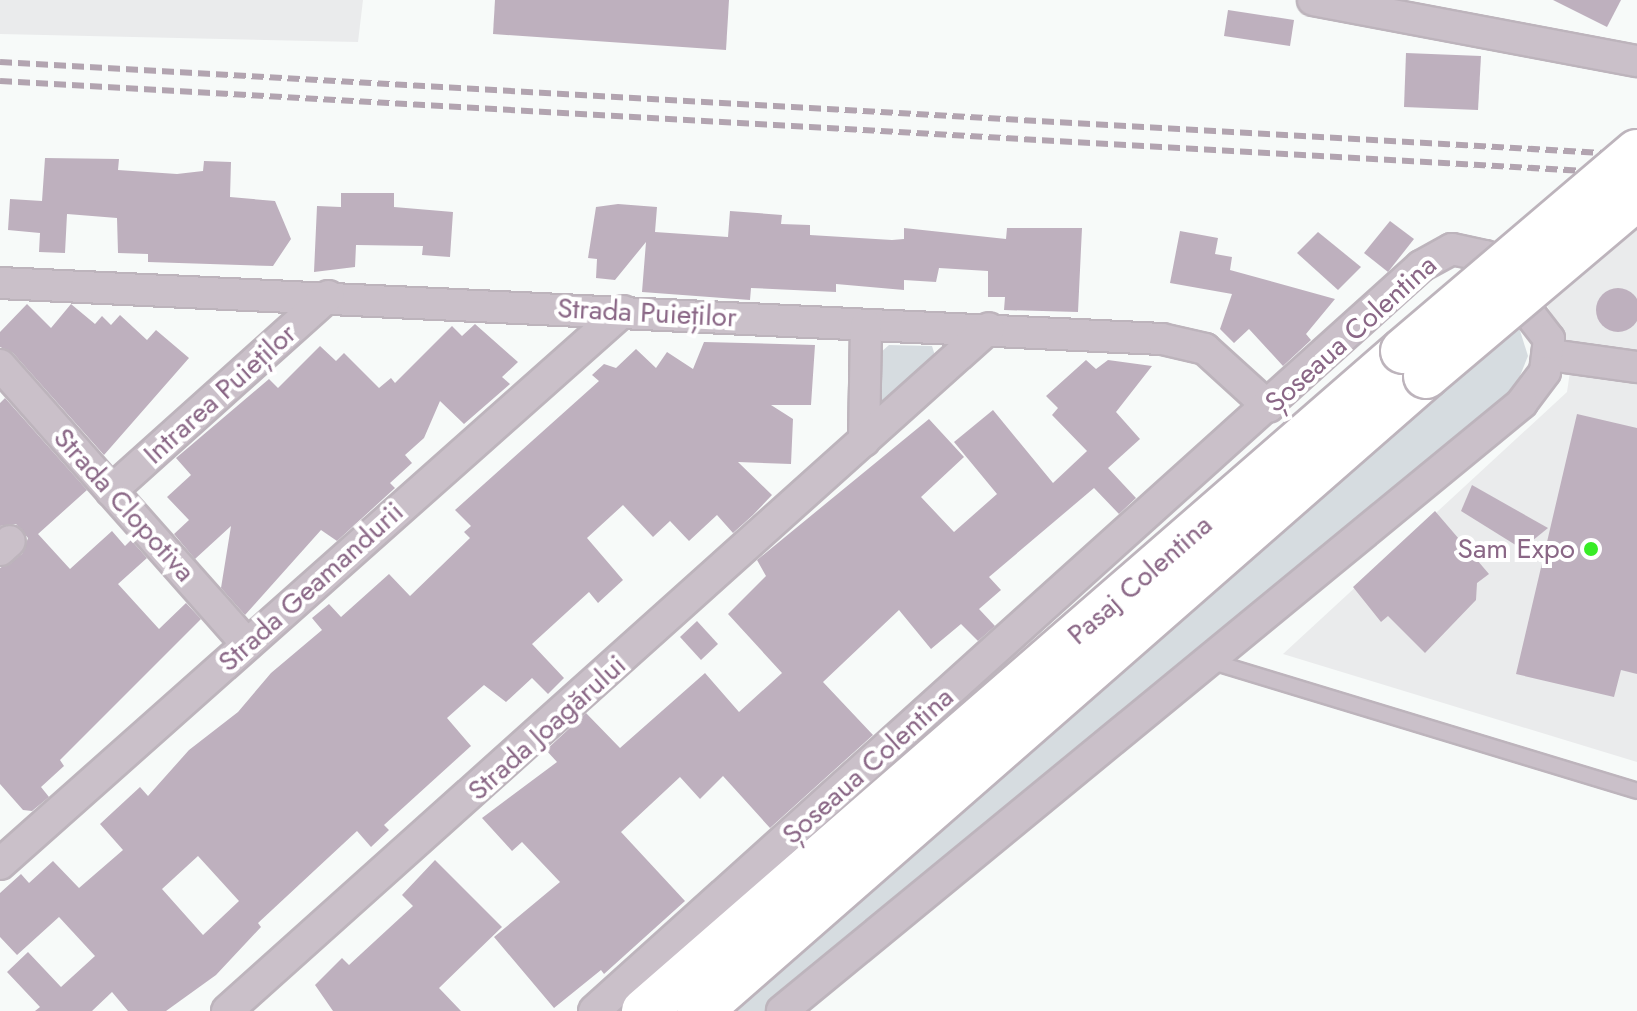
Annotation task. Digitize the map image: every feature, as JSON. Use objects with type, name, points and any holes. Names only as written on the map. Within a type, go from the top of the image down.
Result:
[{"type":"highway","name":"Pasaj Colentina","points":[[700,1011],[1415,363],[1637,152]]},
{"type":"highway","name":"Pasaj Colentina","points":[[644,1011],[1415,363],[1637,198]]},
{"type":"street","points":[[1313,0],[1637,61]]},
{"type":"street","name":"Șoseaua Colentina","points":[[594,1011],[1269,407],[1421,266],[1452,249],[1485,256],[1543,326],[1550,355]]},
{"type":"street","name":"Strada Puieților","points":[[0,283],[328,296],[866,325],[989,328],[1184,342],[1224,363],[1269,407]]},
{"type":"street","name":"Intrarea Puieților","points":[[111,491],[328,296]]},
{"type":"street","name":"Strada Geamandurii","points":[[0,864],[623,311]]},
{"type":"street","points":[[864,441],[866,325]]},
{"type":"street","name":"Strada Joagărului","points":[[227,1011],[989,328]]},
{"type":"street","points":[[782,1011],[1213,662],[1455,453],[1522,403],[1545,372],[1550,355],[1637,367]]},
{"type":"street","name":"Strada Clopotiva","points":[[0,365],[247,644]]},
{"type":"lane","points":[[1213,662],[1637,791]]},
{"type":"shaded area","points":[[0,0],[363,0],[358,42],[0,34]]},
{"type":"shaded area","points":[[1637,223],[1637,762],[1283,654],[1567,392],[1573,351],[1545,302]]},
{"type":"shaded area","points":[[1517,321],[1528,356],[1513,393],[1167,690],[767,1011],[735,1011]]},
{"type":"shaded area","points":[[889,345],[932,346],[936,359],[878,410],[879,354]]},
{"type":"building","points":[[495,0],[729,0],[726,50],[493,34]]},
{"type":"building","points":[[1553,0],[1621,0],[1607,27]]},
{"type":"building","points":[[1228,10],[1294,20],[1290,46],[1224,36]]},
{"type":"building","points":[[1406,53],[1481,56],[1478,110],[1404,107]]},
{"type":"building","points":[[45,158],[119,159],[118,170],[177,174],[203,171],[204,161],[231,162],[230,197],[275,201],[291,239],[273,266],[148,262],[148,254],[118,253],[117,218],[67,214],[65,253],[39,252],[40,233],[8,230],[10,199],[42,201]]},
{"type":"building","points":[[341,193],[394,193],[394,207],[453,212],[450,257],[422,255],[423,246],[356,245],[355,267],[314,272],[317,206],[341,207]]},
{"type":"building","points":[[618,204],[657,207],[655,232],[728,237],[730,211],[782,215],[781,224],[810,225],[810,235],[892,240],[904,239],[904,228],[1006,239],[1007,228],[1082,228],[1078,312],[1004,310],[1005,297],[988,297],[988,271],[939,268],[936,282],[904,280],[904,290],[836,284],[836,292],[751,288],[750,300],[642,292],[646,242],[615,280],[596,278],[597,259],[588,258],[596,207]]},
{"type":"building","points":[[1390,221],[1414,239],[1388,272],[1364,253]]},
{"type":"building","points":[[1180,231],[1218,238],[1215,254],[1232,257],[1230,270],[1335,299],[1306,334],[1311,340],[1283,366],[1249,329],[1234,343],[1220,329],[1232,294],[1170,283]]},
{"type":"building","points":[[1318,232],[1361,267],[1338,290],[1297,253]]},
{"type":"building","points":[[1618,288],[1633,295],[1640,310],[1633,325],[1618,332],[1603,325],[1596,310],[1603,295]]},
{"type":"building","points":[[27,304],[51,328],[71,304],[95,324],[102,316],[111,325],[120,315],[147,340],[156,330],[189,358],[104,455],[13,353],[0,347],[0,332]]},
{"type":"building","points":[[475,324],[518,362],[502,377],[510,384],[464,424],[440,401],[424,438],[405,455],[412,463],[390,483],[395,488],[337,541],[321,530],[245,615],[221,588],[231,526],[195,559],[174,534],[189,520],[167,497],[191,475],[176,458],[269,379],[278,388],[320,346],[336,361],[344,353],[379,388],[391,378],[395,383],[452,326],[462,336]]},
{"type":"building","points":[[704,342],[815,345],[811,405],[771,405],[793,419],[791,464],[738,462],[772,495],[753,515],[733,533],[717,515],[689,541],[670,521],[653,537],[623,505],[587,538],[623,580],[598,603],[589,592],[532,644],[564,678],[548,694],[532,678],[506,702],[484,685],[447,718],[471,746],[384,825],[389,830],[371,847],[357,831],[258,923],[261,927],[216,975],[166,1011],[128,1011],[112,992],[92,1011],[35,1011],[40,1007],[7,972],[28,952],[61,987],[95,956],[59,917],[17,955],[0,937],[0,893],[21,874],[29,883],[53,861],[79,888],[123,850],[100,824],[140,787],[148,796],[189,750],[238,712],[271,673],[322,630],[312,618],[329,604],[341,617],[389,574],[410,596],[470,538],[464,532],[471,526],[455,510],[599,381],[592,375],[604,364],[616,368],[636,349],[656,368],[667,352],[693,369]],"holes":[[[198,856],[239,901],[203,935],[162,889]]]},
{"type":"building","points":[[1086,360],[1096,369],[1108,360],[1152,366],[1116,412],[1140,439],[1108,468],[1136,498],[1119,514],[1094,488],[989,577],[1001,590],[979,609],[995,626],[978,641],[961,624],[931,649],[899,610],[823,682],[873,735],[770,828],[723,776],[700,799],[680,777],[621,832],[685,901],[604,974],[601,970],[554,1008],[494,937],[560,882],[522,842],[512,851],[482,818],[557,762],[546,750],[586,713],[620,748],[705,673],[739,712],[782,673],[728,614],[766,576],[757,560],[929,419],[964,457],[921,497],[954,532],[997,494],[954,442],[993,410],[1053,483],[1087,451],[1052,415],[1058,408],[1046,396]]},
{"type":"building","points":[[5,398],[87,490],[38,534],[70,569],[112,531],[125,546],[131,540],[147,558],[118,584],[159,629],[186,603],[201,619],[60,760],[64,766],[41,787],[49,797],[32,811],[23,810],[0,784],[0,568],[22,554],[28,538],[16,524],[0,526],[0,403]]},
{"type":"building","name":"Sam Expo","points":[[1577,414],[1637,428],[1637,674],[1621,670],[1614,697],[1516,674]]},
{"type":"building","points":[[1472,485],[1548,528],[1522,549],[1461,511]]},
{"type":"building","points":[[1435,511],[1489,574],[1477,583],[1476,600],[1425,653],[1388,616],[1381,622],[1353,587]]},
{"type":"building","points":[[697,621],[718,644],[701,660],[680,637]]},
{"type":"building","points":[[435,860],[502,927],[439,988],[461,1011],[333,1011],[315,985],[342,958],[349,965],[413,906],[402,895]]},
{"type":"railway","points":[[0,62],[1637,155]]},
{"type":"railway","points":[[0,81],[1637,174]]},
{"type":"place","name":"Sam Expo","points":[[1591,549]]}]
